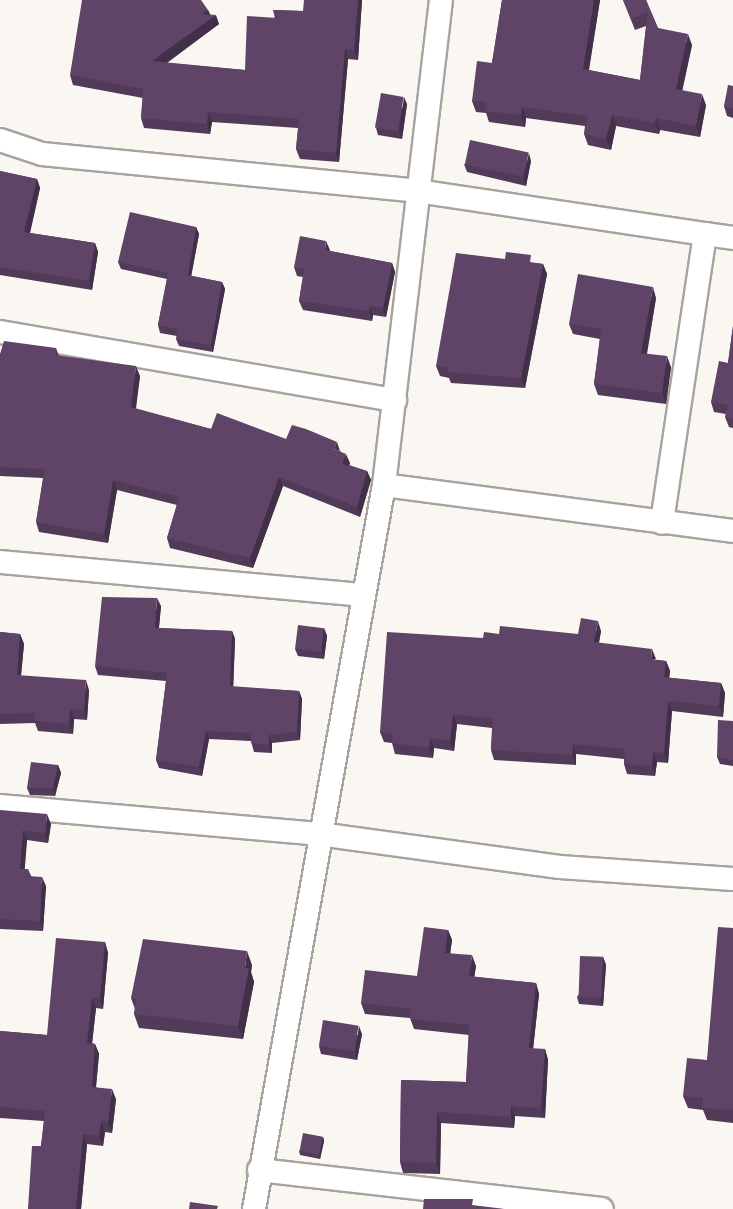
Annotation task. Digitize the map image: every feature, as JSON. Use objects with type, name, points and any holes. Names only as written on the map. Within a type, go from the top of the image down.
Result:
[{"type":"street","points":[[254,1209],[319,834],[345,721],[361,595],[384,485],[441,0]]},
{"type":"street","points":[[0,140],[42,153],[417,190],[733,238]]},
{"type":"street","points":[[662,523],[705,234]]},
{"type":"street","points":[[0,332],[395,400]]},
{"type":"street","points":[[384,485],[733,531]]},
{"type":"street","points":[[0,562],[361,595]]},
{"type":"street","points":[[0,806],[319,834],[560,867],[733,879]]},
{"type":"street","points":[[259,1170],[602,1209]]},
{"type":"building","points":[[82,0],[201,0],[208,10],[202,14],[216,15],[152,61],[245,70],[247,16],[278,18],[273,10],[303,11],[304,0],[358,0],[354,50],[345,49],[336,153],[296,149],[299,119],[208,112],[207,124],[141,118],[143,89],[70,75]]},
{"type":"building","points":[[502,0],[594,0],[583,69],[640,80],[648,12],[631,19],[623,0],[646,0],[658,28],[688,34],[676,89],[702,94],[696,126],[656,118],[655,123],[612,115],[606,139],[584,134],[588,116],[522,107],[521,115],[485,111],[486,102],[472,101],[477,61],[492,63]]},
{"type":"building","points":[[728,85],[733,86],[733,108],[724,106]]},
{"type":"building","points":[[381,93],[404,97],[398,131],[375,127]]},
{"type":"building","points":[[470,140],[529,152],[523,177],[465,164]]},
{"type":"building","points":[[0,171],[37,179],[24,232],[95,243],[89,281],[0,267]]},
{"type":"building","points":[[130,212],[196,227],[188,275],[222,282],[211,345],[176,339],[178,329],[158,325],[168,273],[118,262]]},
{"type":"building","points":[[300,236],[326,241],[325,250],[392,263],[383,308],[370,306],[369,311],[299,301],[304,269],[294,267]]},
{"type":"building","points":[[506,252],[531,255],[530,262],[543,264],[521,378],[447,372],[448,367],[436,366],[456,253],[505,259]]},
{"type":"building","points":[[578,274],[653,287],[641,353],[667,356],[662,393],[594,384],[601,329],[569,324]]},
{"type":"building","points":[[733,326],[733,419],[725,417],[728,405],[711,402],[719,361],[728,363]]},
{"type":"building","points":[[4,341],[56,348],[55,355],[136,366],[131,407],[211,429],[217,413],[286,439],[292,425],[337,442],[334,449],[346,454],[342,464],[367,471],[357,507],[279,477],[250,558],[167,538],[179,497],[113,480],[104,534],[36,522],[45,469],[0,467],[0,354]]},
{"type":"building","points":[[102,597],[157,598],[155,628],[232,631],[230,686],[299,691],[297,732],[269,735],[269,745],[251,743],[251,733],[206,731],[199,767],[156,760],[167,673],[95,666]]},
{"type":"building","points":[[581,618],[598,621],[594,642],[652,649],[651,659],[666,661],[664,677],[721,683],[719,706],[668,701],[664,753],[653,752],[652,766],[624,764],[625,749],[573,744],[572,755],[491,750],[493,719],[453,714],[450,741],[430,738],[429,748],[392,743],[393,734],[380,732],[387,632],[483,638],[484,632],[499,634],[500,626],[578,634]]},
{"type":"building","points":[[298,625],[324,628],[321,652],[295,649]]},
{"type":"building","points":[[0,632],[20,634],[17,675],[86,680],[84,710],[70,709],[69,724],[35,721],[35,713],[0,714]]},
{"type":"building","points":[[718,720],[733,721],[733,760],[717,757]]},
{"type":"building","points":[[31,762],[58,765],[53,788],[27,788]]},
{"type":"building","points":[[0,810],[47,814],[45,834],[23,830],[20,869],[28,869],[28,876],[42,877],[40,921],[0,919]]},
{"type":"building","points":[[424,927],[448,930],[445,953],[472,955],[469,976],[536,983],[529,1048],[545,1049],[541,1108],[511,1106],[511,1117],[437,1112],[436,1163],[400,1162],[401,1080],[466,1082],[469,1025],[410,1019],[411,1009],[361,1003],[365,970],[417,976]]},
{"type":"building","points":[[718,927],[733,928],[733,1110],[702,1108],[703,1098],[683,1096],[687,1058],[707,1060]]},
{"type":"building","points":[[56,938],[105,942],[100,998],[92,998],[87,1043],[95,1044],[92,1087],[112,1089],[108,1122],[101,1121],[99,1136],[83,1134],[76,1209],[28,1209],[32,1146],[41,1146],[45,1111],[0,1107],[0,1031],[47,1035]]},
{"type":"building","points":[[143,939],[247,951],[245,968],[249,968],[238,1026],[134,1014],[136,999],[131,998]]},
{"type":"building","points":[[580,956],[603,957],[602,998],[579,997]]},
{"type":"building","points":[[323,1020],[359,1026],[354,1051],[319,1046]]},
{"type":"building","points":[[303,1133],[323,1137],[319,1154],[300,1151]]},
{"type":"building","points":[[424,1199],[473,1199],[472,1205],[504,1209],[423,1209]]},
{"type":"building","points":[[190,1202],[218,1206],[217,1209],[189,1209]]}]
